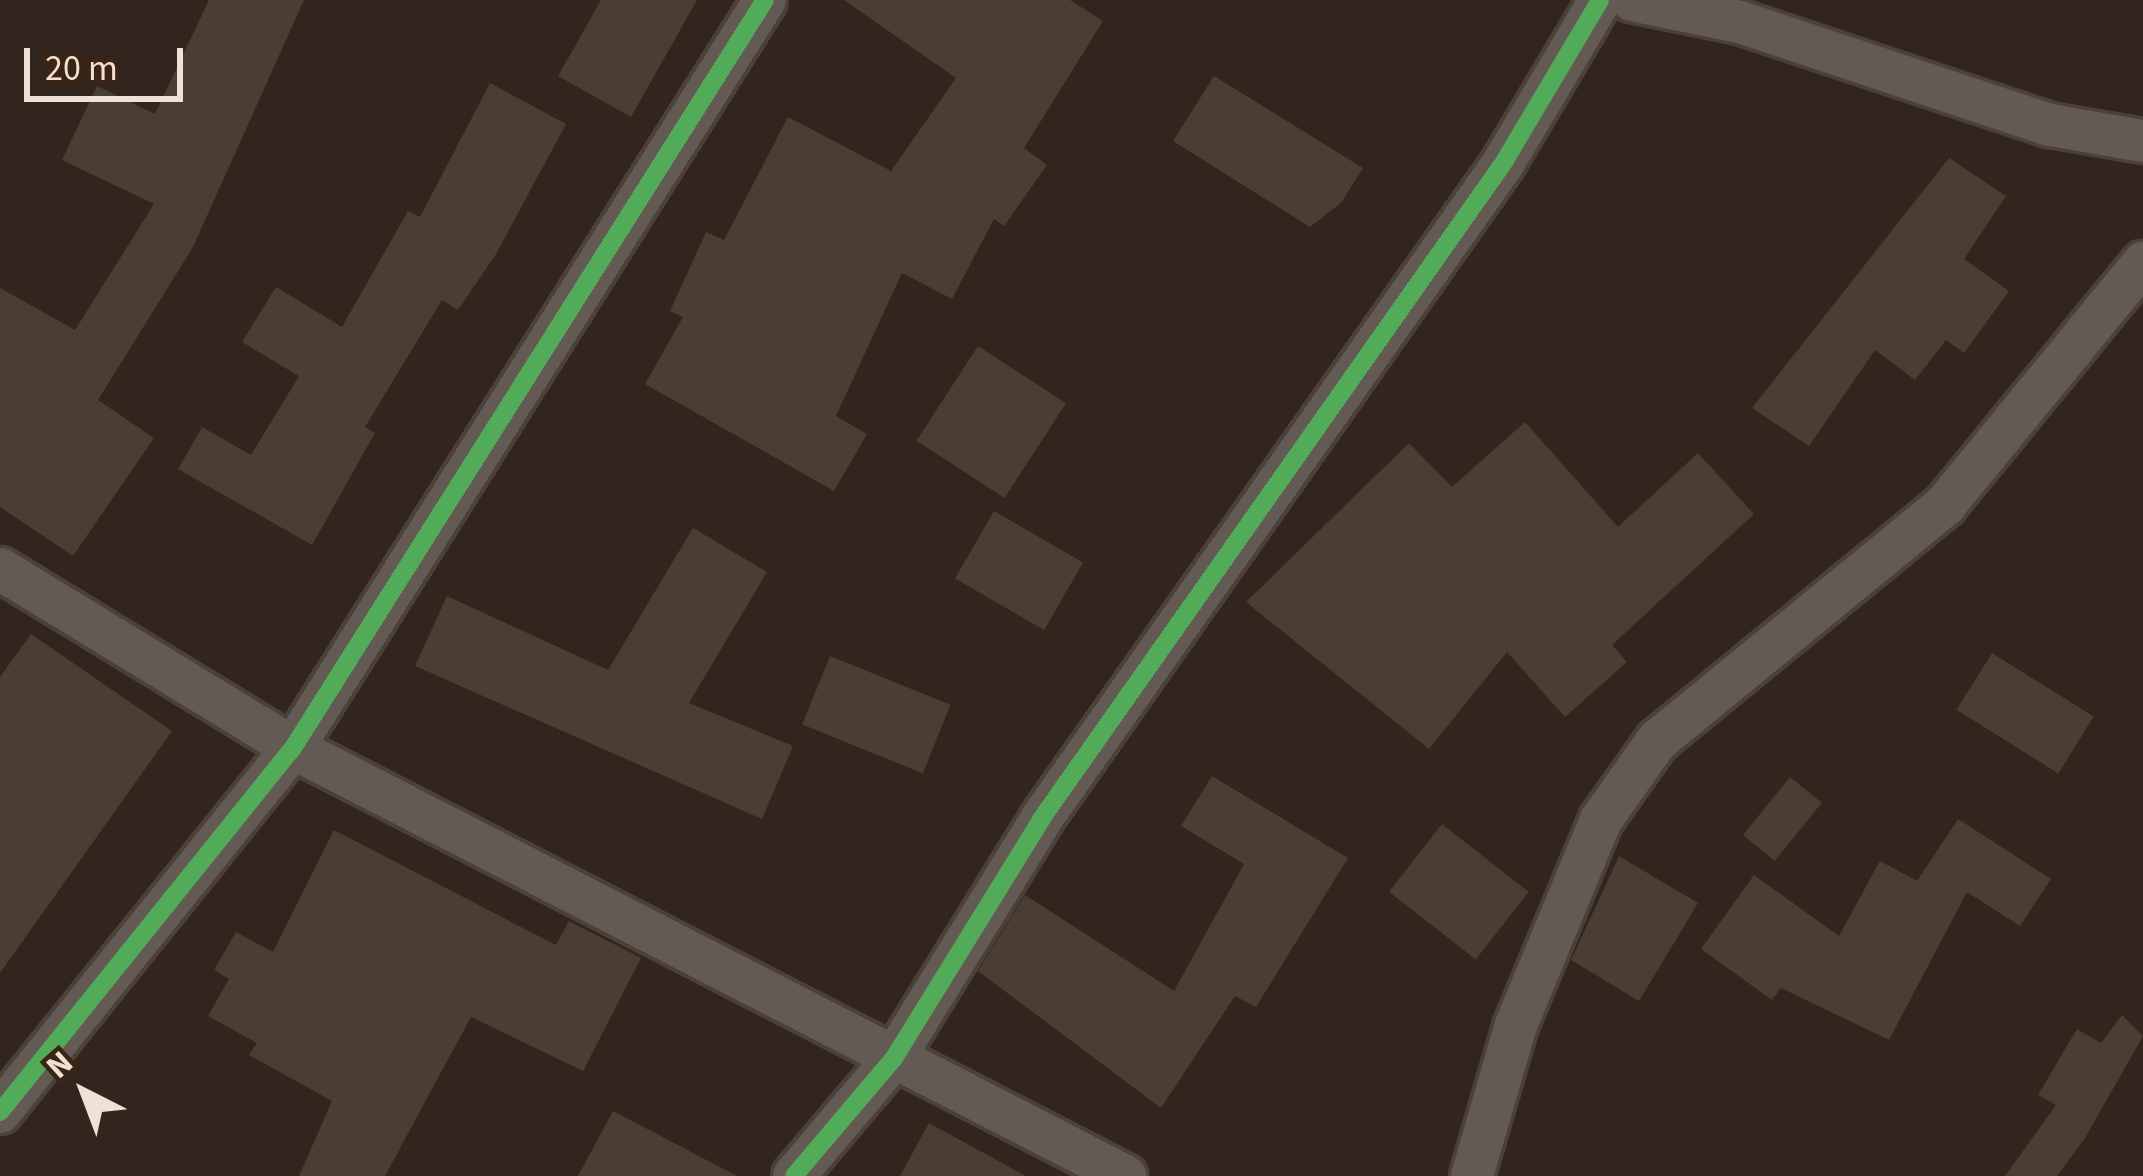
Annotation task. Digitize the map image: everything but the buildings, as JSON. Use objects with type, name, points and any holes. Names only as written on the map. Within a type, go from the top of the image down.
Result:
[{"type":"street","points":[[0,1112],[293,748],[765,0]]},
{"type":"street","points":[[794,1176],[894,1058],[1042,818],[1490,181],[1600,0]]},
{"type":"street","points":[[1632,0],[1740,22],[1991,108],[2143,141]]},
{"type":"street","points":[[1472,1176],[1516,1025],[1601,820],[1657,741],[1945,505],[2143,263]]},
{"type":"street","points":[[0,568],[293,748],[1124,1176]]},
{"type":"cycle path","points":[[0,1112],[293,748],[765,0]]},
{"type":"cycle path","points":[[794,1176],[894,1058],[1042,818],[1504,162],[1600,0]]}]
